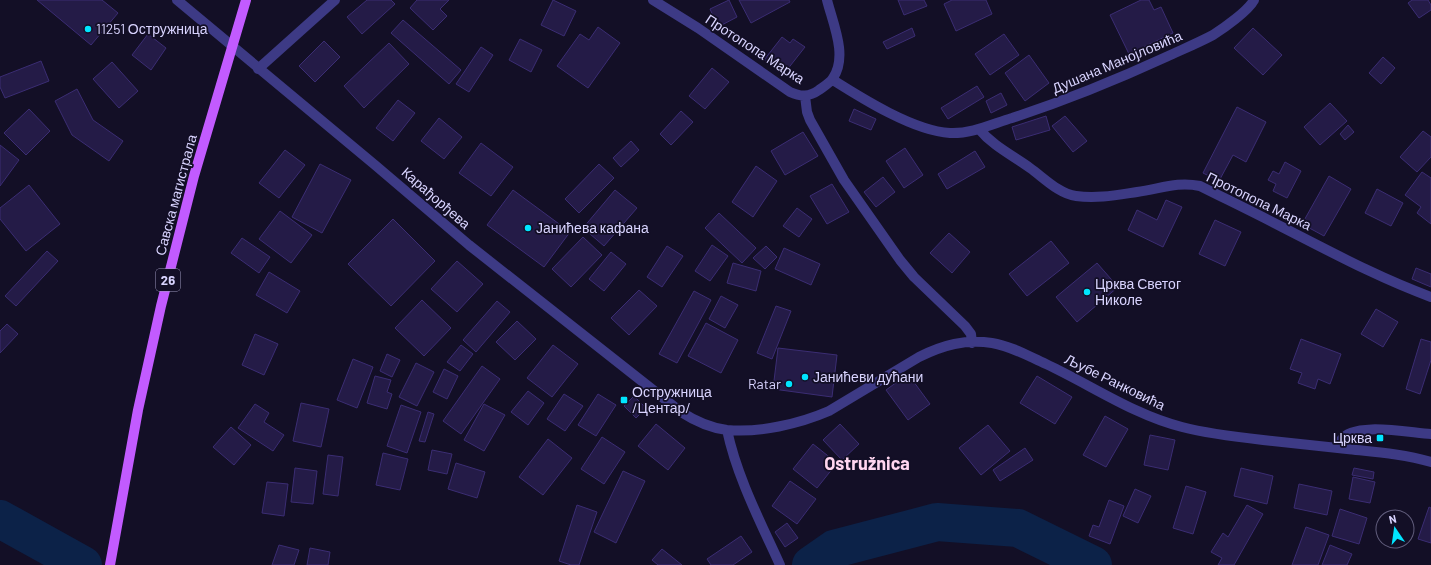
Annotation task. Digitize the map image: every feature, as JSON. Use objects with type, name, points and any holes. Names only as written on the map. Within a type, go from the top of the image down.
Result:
[{"type":"main road","name":"Савска магистрала","points":[[110,565],[138,410],[161,306],[194,176],[246,0]]},
{"type":"street","name":"Карађорђева","points":[[176,0],[469,245],[681,412],[704,424],[727,430]]},
{"type":"street","points":[[258,69],[335,0]]},
{"type":"street","name":"Протопопа Марка","points":[[653,0],[698,28],[798,96],[811,95],[832,80]]},
{"type":"street","points":[[826,0],[840,50],[838,68],[832,80],[875,105],[901,118],[925,127],[950,133],[979,129]]},
{"type":"street","name":"Душана Манојловића","points":[[979,129],[1056,103],[1142,68],[1212,35],[1229,24],[1254,0]]},
{"type":"street","points":[[805,96],[807,112],[810,120],[844,180],[900,260],[918,282],[965,326],[971,334],[972,342]]},
{"type":"street","name":"Протопопа Марка","points":[[979,129],[996,145],[1055,187],[1074,196],[1108,196],[1176,184],[1200,186],[1281,226],[1342,259],[1396,284],[1431,297]]},
{"type":"street","name":"Љубе Ранковића","points":[[727,430],[764,428],[814,418],[829,411],[935,349],[947,345],[972,342],[992,343],[1016,349],[1135,410],[1157,420],[1183,428],[1228,436],[1390,453],[1431,462]]},
{"type":"street","points":[[727,430],[731,447],[752,504],[780,565]]},
{"type":"street","points":[[1337,448],[1341,439],[1353,432],[1366,430],[1387,430],[1431,434]]},
{"type":"building","name":"11251 Остружница","points":[[37,0],[102,0],[118,13],[91,45]]},
{"type":"building","points":[[367,0],[391,0],[395,4],[362,34],[347,17]]},
{"type":"building","points":[[417,0],[449,0],[440,9],[447,16],[433,30],[410,8]]},
{"type":"building","points":[[553,0],[576,11],[564,36],[541,25]]},
{"type":"building","points":[[729,0],[737,17],[718,27],[710,9]]},
{"type":"building","points":[[739,0],[789,0],[790,2],[751,23]]},
{"type":"building","points":[[898,0],[924,0],[927,6],[904,15]]},
{"type":"building","points":[[952,0],[986,0],[992,14],[956,31],[944,4]]},
{"type":"building","points":[[1141,0],[1149,0],[1154,10],[1161,7],[1173,33],[1129,54],[1110,15]]},
{"type":"building","points":[[1412,0],[1428,0],[1431,5],[1431,10],[1419,18],[1408,3]]},
{"type":"building","points":[[403,20],[461,70],[449,84],[391,33]]},
{"type":"building","points":[[598,27],[620,43],[588,88],[557,66],[580,34],[589,40]]},
{"type":"building","points":[[912,28],[915,36],[887,49],[883,42]]},
{"type":"building","points":[[1253,28],[1282,55],[1263,75],[1234,48]]},
{"type":"building","points":[[148,34],[166,48],[151,70],[132,55]]},
{"type":"building","points":[[1004,34],[1019,55],[990,75],[975,54]]},
{"type":"building","points":[[782,37],[790,43],[793,39],[805,47],[783,75],[764,60]]},
{"type":"building","points":[[520,39],[542,50],[531,72],[509,60]]},
{"type":"building","points":[[324,41],[340,57],[315,82],[299,66]]},
{"type":"building","points":[[389,43],[409,64],[364,108],[344,86]]},
{"type":"building","points":[[481,47],[493,55],[469,92],[456,84]]},
{"type":"building","points":[[1029,55],[1049,83],[1025,101],[1005,73]]},
{"type":"building","points":[[1383,57],[1395,68],[1381,84],[1369,73]]},
{"type":"building","points":[[41,61],[49,81],[5,98],[0,87],[0,77]]},
{"type":"building","points":[[112,62],[138,91],[119,108],[93,79]]},
{"type":"building","points":[[712,68],[729,82],[705,109],[689,96]]},
{"type":"building","points":[[977,86],[984,97],[948,119],[941,108]]},
{"type":"building","points":[[77,89],[93,120],[123,141],[109,161],[72,135],[55,101]]},
{"type":"building","points":[[1001,93],[1007,105],[991,113],[986,101]]},
{"type":"building","points":[[398,100],[415,113],[393,141],[376,128]]},
{"type":"building","points":[[1330,103],[1347,121],[1320,145],[1304,127]]},
{"type":"building","points":[[1237,107],[1266,122],[1246,162],[1233,155],[1219,181],[1203,173]]},
{"type":"building","points":[[29,109],[50,131],[26,155],[4,133]]},
{"type":"building","points":[[854,109],[876,119],[871,130],[849,121]]},
{"type":"building","points":[[681,111],[693,122],[671,145],[660,134]]},
{"type":"building","points":[[1046,116],[1050,130],[1016,140],[1012,127]]},
{"type":"building","points":[[1065,116],[1087,141],[1073,152],[1052,126]]},
{"type":"building","points":[[439,118],[462,137],[444,159],[421,141]]},
{"type":"building","points":[[1348,125],[1354,132],[1345,140],[1340,134]]},
{"type":"building","points":[[1423,131],[1431,137],[1431,157],[1417,172],[1400,157]]},
{"type":"building","points":[[803,132],[818,156],[785,175],[771,151]]},
{"type":"building","points":[[631,141],[639,150],[621,167],[613,158]]},
{"type":"building","points":[[481,143],[513,167],[491,196],[459,173]]},
{"type":"building","points":[[0,145],[19,160],[0,186]]},
{"type":"building","points":[[905,148],[923,175],[904,188],[886,161]]},
{"type":"building","points":[[285,150],[305,165],[279,198],[259,183]]},
{"type":"building","points":[[975,151],[985,167],[947,189],[938,174]]},
{"type":"building","points":[[1285,162],[1301,171],[1287,198],[1273,191],[1276,184],[1268,180],[1273,171],[1279,174]]},
{"type":"building","points":[[320,164],[351,180],[322,233],[292,217]]},
{"type":"building","points":[[599,164],[614,178],[579,213],[565,199]]},
{"type":"building","points":[[756,166],[777,181],[753,217],[732,202]]},
{"type":"building","points":[[1422,172],[1431,178],[1431,224],[1417,213],[1421,207],[1405,195]]},
{"type":"building","points":[[1329,176],[1351,189],[1324,236],[1302,224]]},
{"type":"building","points":[[883,177],[895,192],[876,207],[864,192]]},
{"type":"building","points":[[832,184],[849,212],[827,224],[810,196]]},
{"type":"building","points":[[29,185],[60,224],[26,251],[0,219],[0,208]]},
{"type":"building","points":[[1377,189],[1403,203],[1391,226],[1365,213]]},
{"type":"building","name":"Јанићева кафана","points":[[513,190],[570,232],[544,267],[487,225]]},
{"type":"building","points":[[615,190],[637,208],[604,246],[583,228]]},
{"type":"building","points":[[1166,200],[1182,207],[1163,247],[1128,230],[1137,210],[1157,220]]},
{"type":"building","points":[[797,208],[812,219],[799,237],[783,226]]},
{"type":"building","points":[[280,211],[312,235],[291,263],[259,239]]},
{"type":"building","points":[[719,213],[756,248],[742,263],[705,228]]},
{"type":"building","points":[[393,219],[435,261],[391,306],[348,264]]},
{"type":"building","points":[[1215,220],[1241,232],[1225,266],[1199,254]]},
{"type":"building","points":[[949,233],[970,252],[952,273],[930,253]]},
{"type":"building","points":[[583,237],[602,255],[571,287],[552,269]]},
{"type":"building","points":[[242,238],[270,257],[259,273],[231,253]]},
{"type":"building","points":[[1051,241],[1069,263],[1027,296],[1009,274]]},
{"type":"building","points":[[712,245],[728,256],[710,281],[695,271]]},
{"type":"building","points":[[667,246],[683,256],[662,287],[647,277]]},
{"type":"building","points":[[766,246],[777,257],[765,269],[753,258]]},
{"type":"building","points":[[784,248],[820,264],[811,285],[775,269]]},
{"type":"building","points":[[47,251],[58,261],[16,306],[5,296]]},
{"type":"building","points":[[611,252],[626,264],[604,291],[589,279]]},
{"type":"building","points":[[457,261],[483,284],[457,312],[431,289]]},
{"type":"building","points":[[733,263],[761,271],[756,291],[727,283]]},
{"type":"building","name":"Црква Светог Николе","points":[[1097,263],[1118,287],[1077,322],[1056,297]]},
{"type":"building","points":[[1416,268],[1431,274],[1431,287],[1412,279]]},
{"type":"building","points":[[269,272],[300,291],[287,313],[256,295]]},
{"type":"building","points":[[639,290],[657,306],[629,335],[611,318]]},
{"type":"building","points":[[694,291],[711,300],[677,363],[659,354]]},
{"type":"building","points":[[721,296],[738,305],[725,328],[709,319]]},
{"type":"building","points":[[422,300],[451,328],[424,356],[395,328]]},
{"type":"building","points":[[497,301],[510,312],[476,352],[463,340]]},
{"type":"building","points":[[776,306],[791,311],[772,359],[757,353]]},
{"type":"building","points":[[1376,309],[1398,322],[1383,347],[1361,334]]},
{"type":"building","points":[[517,321],[536,339],[515,360],[496,342]]},
{"type":"building","points":[[706,323],[738,340],[721,373],[688,356]]},
{"type":"building","points":[[7,324],[18,334],[0,353],[0,331]]},
{"type":"building","points":[[255,334],[278,344],[264,375],[242,365]]},
{"type":"building","points":[[1301,339],[1341,354],[1330,384],[1318,379],[1315,389],[1298,383],[1302,373],[1290,369]]},
{"type":"building","points":[[1421,339],[1431,342],[1431,360],[1420,394],[1406,389]]},
{"type":"building","points":[[461,345],[473,354],[460,371],[447,362]]},
{"type":"building","points":[[553,345],[578,364],[552,397],[527,378]]},
{"type":"building","name":"Јанићеви дућани","points":[[778,348],[837,355],[832,397],[773,389]]},
{"type":"building","points":[[387,354],[400,360],[392,377],[380,371]]},
{"type":"building","points":[[353,359],[373,367],[357,408],[337,400]]},
{"type":"building","points":[[416,363],[434,372],[417,406],[399,397]]},
{"type":"building","points":[[482,366],[500,379],[461,434],[443,421]]},
{"type":"building","points":[[444,369],[458,376],[447,399],[433,392]]},
{"type":"building","points":[[908,374],[930,404],[908,420],[886,390]]},
{"type":"building","points":[[375,376],[391,380],[387,392],[392,394],[387,409],[367,403]]},
{"type":"building","points":[[1037,376],[1072,397],[1055,424],[1020,403]]},
{"type":"building","points":[[528,391],[544,403],[528,425],[511,412]]},
{"type":"building","points":[[564,394],[583,406],[565,431],[547,419]]},
{"type":"building","points":[[598,394],[616,405],[596,436],[578,425]]},
{"type":"building","points":[[634,396],[646,408],[636,418],[624,406]]},
{"type":"building","points":[[301,403],[329,409],[321,447],[293,441]]},
{"type":"building","points":[[255,404],[269,413],[264,422],[284,435],[273,451],[238,428]]},
{"type":"building","points":[[484,404],[505,415],[484,451],[464,440]]},
{"type":"building","points":[[401,405],[421,412],[407,453],[387,446]]},
{"type":"building","points":[[428,412],[434,414],[425,442],[419,441]]},
{"type":"building","points":[[1105,416],[1128,429],[1106,467],[1083,455]]},
{"type":"building","points":[[656,424],[685,448],[668,470],[638,446]]},
{"type":"building","points":[[840,424],[859,444],[842,460],[823,440]]},
{"type":"building","points":[[988,425],[1010,451],[981,475],[959,448]]},
{"type":"building","points":[[231,427],[251,445],[234,465],[213,447]]},
{"type":"building","points":[[1150,435],[1175,440],[1168,470],[1144,465]]},
{"type":"building","points":[[602,437],[625,452],[604,484],[581,469]]},
{"type":"building","points":[[548,439],[572,458],[543,495],[519,477]]},
{"type":"building","points":[[813,444],[837,463],[817,488],[793,469]]},
{"type":"building","points":[[1025,448],[1033,460],[1000,481],[993,470]]},
{"type":"building","points":[[432,450],[452,454],[447,474],[428,470]]},
{"type":"building","points":[[383,453],[408,459],[400,490],[376,485]]},
{"type":"building","points":[[328,455],[343,457],[338,496],[323,494]]},
{"type":"building","points":[[456,463],[485,472],[477,498],[448,489]]},
{"type":"building","points":[[295,468],[317,471],[313,504],[291,502]]},
{"type":"building","points":[[1241,468],[1273,476],[1267,504],[1234,496]]},
{"type":"building","points":[[1354,468],[1374,472],[1373,479],[1352,475]]},
{"type":"building","points":[[623,471],[645,481],[616,543],[594,532]]},
{"type":"building","points":[[1353,477],[1375,482],[1370,503],[1349,499]]},
{"type":"building","points":[[790,481],[816,499],[797,524],[772,506]]},
{"type":"building","points":[[267,482],[288,484],[284,516],[262,513]]},
{"type":"building","points":[[1299,484],[1332,491],[1327,515],[1294,508]]},
{"type":"building","points":[[1186,486],[1206,492],[1193,534],[1173,528]]},
{"type":"building","points":[[1135,489],[1151,496],[1138,523],[1123,516]]},
{"type":"building","points":[[1109,500],[1124,506],[1110,544],[1089,536],[1093,525],[1099,527]]},
{"type":"building","points":[[577,505],[597,512],[579,565],[571,565],[559,561]]},
{"type":"building","points":[[1247,505],[1263,514],[1234,565],[1218,565],[1222,558],[1211,552],[1223,533],[1228,537]]},
{"type":"building","points":[[1429,507],[1431,508],[1431,543],[1418,539]]},
{"type":"building","points":[[1340,509],[1367,518],[1359,544],[1332,536]]},
{"type":"building","points":[[787,523],[798,538],[785,547],[775,532]]},
{"type":"building","points":[[1306,527],[1329,535],[1318,565],[1292,565]]},
{"type":"building","points":[[741,536],[752,552],[733,565],[711,565],[707,559]]},
{"type":"building","points":[[279,545],[299,550],[294,565],[272,565]]},
{"type":"building","points":[[1330,545],[1352,554],[1347,565],[1322,565]]},
{"type":"building","points":[[310,548],[330,552],[328,565],[307,565]]},
{"type":"building","points":[[662,549],[682,565],[658,565],[652,560]]},
{"type":"waterway","points":[[0,519],[83,565]]},
{"type":"waterway","points":[[811,565],[834,549],[937,522],[1018,528],[1093,565]]},
{"type":"place","name":"11251 Остружница","points":[[88,29]]},
{"type":"place","name":"Јанићева кафана","points":[[528,228]]},
{"type":"place","name":"Црква Светог Николе","points":[[1087,292]]},
{"type":"place","name":"Јанићеви дућани","points":[[805,377]]},
{"type":"place","name":"Ratar","points":[[789,384]]},
{"type":"place","name":"Остружница /Центар/","points":[[624,400]]},
{"type":"place","name":"Црква","points":[[1380,438]]},
{"type":"district","name":"Ostružnica","points":[[867,464]]}]
